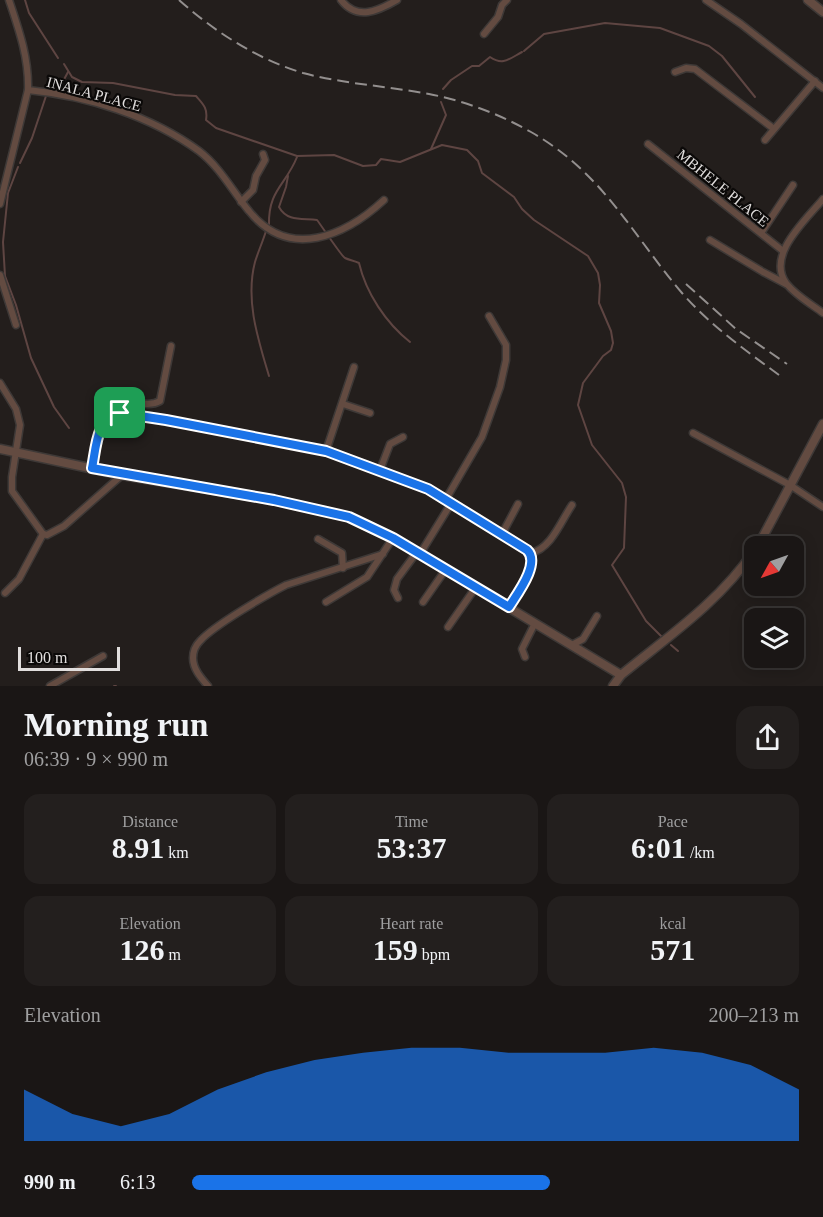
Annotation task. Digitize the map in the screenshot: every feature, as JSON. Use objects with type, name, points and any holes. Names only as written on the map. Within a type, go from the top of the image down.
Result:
[{"type":"street","points":[[0,204],[28,90],[29,72],[24,46],[9,0]]},
{"type":"street","points":[[341,0],[351,9],[367,13],[380,10],[397,0]]},
{"type":"street","points":[[484,34],[498,17],[502,5],[507,0]]},
{"type":"street","points":[[706,0],[741,24],[823,88]]},
{"type":"street","points":[[807,0],[823,12]]},
{"type":"street","points":[[675,72],[686,68],[695,69],[774,129]]},
{"type":"street","points":[[765,140],[814,81]]},
{"type":"street","name":"INALA PLACE","points":[[28,90],[56,93],[126,112],[166,130],[205,156],[259,223],[288,239],[321,238],[339,231],[357,222],[384,200]]},
{"type":"street","name":"MBHELE PLACE","points":[[648,144],[783,251]]},
{"type":"street","points":[[241,201],[253,190],[256,176],[265,160],[262,154]]},
{"type":"street","points":[[761,233],[793,185]]},
{"type":"street","points":[[787,284],[781,267],[783,251],[823,199]]},
{"type":"street","points":[[710,240],[787,284],[823,313]]},
{"type":"street","points":[[0,275],[16,325]]},
{"type":"street","points":[[398,598],[394,590],[397,579],[419,553],[449,501],[482,437],[500,387],[506,360],[506,345],[489,316]]},
{"type":"street","points":[[114,414],[118,400],[148,404],[160,401],[171,346]]},
{"type":"street","points":[[326,451],[354,367]]},
{"type":"street","points":[[1,385],[19,417],[20,425],[12,490],[43,534]]},
{"type":"street","points":[[343,404],[370,412]]},
{"type":"street","points":[[92,468],[105,420],[120,413],[326,451],[428,489],[531,553],[540,551],[546,546],[572,505]]},
{"type":"street","points":[[763,536],[823,424]]},
{"type":"street","points":[[693,433],[790,485],[823,507]]},
{"type":"street","points":[[380,470],[390,444],[403,438]]},
{"type":"street","points":[[0,449],[122,475],[349,517],[419,553],[621,675]]},
{"type":"street","points":[[43,534],[47,535],[64,526],[122,475]]},
{"type":"street","points":[[502,534],[518,504]]},
{"type":"street","points":[[4,593],[19,579],[43,534]]},
{"type":"street","points":[[326,602],[367,577],[393,538]]},
{"type":"street","points":[[318,539],[340,550],[343,556],[343,568]]},
{"type":"street","points":[[509,607],[529,572],[532,563],[531,553]]},
{"type":"street","points":[[208,686],[197,673],[193,657],[196,647],[206,636],[279,588],[383,554]]},
{"type":"street","points":[[613,686],[621,675],[708,605],[744,565]]},
{"type":"street","points":[[423,602],[446,569]]},
{"type":"street","points":[[448,627],[476,587]]},
{"type":"street","points":[[572,645],[583,639],[597,615]]},
{"type":"street","points":[[525,657],[522,649],[535,623]]},
{"type":"street","points":[[50,686],[103,656]]},
{"type":"waterway","points":[[25,0],[29,13],[58,58]]},
{"type":"waterway","points":[[524,51],[544,34],[605,23],[660,28],[709,46],[722,56],[755,97]]},
{"type":"waterway","points":[[443,89],[451,80],[472,66],[479,66],[490,57],[502,61],[522,52]]},
{"type":"waterway","points":[[64,64],[72,77],[82,82],[113,83],[175,95],[196,96],[206,109],[206,120],[216,128],[297,156],[334,155],[363,166],[376,165],[381,159],[400,162],[442,145],[467,150],[478,161],[482,173],[514,197],[522,209],[534,220],[588,256],[598,273],[599,303],[611,331],[613,343],[611,350],[603,356],[583,383],[578,405],[592,445],[622,483],[626,497],[624,548],[612,565],[646,621],[661,636]]},
{"type":"waterway","points":[[51,91],[60,87],[68,72]]},
{"type":"waterway","points":[[20,163],[32,138],[47,93]]},
{"type":"waterway","points":[[431,149],[446,115],[441,102]]},
{"type":"waterway","points":[[269,225],[271,204],[297,157]]},
{"type":"waterway","points":[[18,167],[8,193],[3,242],[5,276],[31,358],[54,407],[69,428]]},
{"type":"waterway","points":[[288,176],[279,207],[282,212],[291,217],[317,220],[343,256],[359,263],[378,307],[410,342]]},
{"type":"waterway","points":[[266,231],[255,262],[251,291],[254,319],[269,376]]},
{"type":"waterway","points":[[671,645],[678,651]]},
{"type":"railway","points":[[179,0],[207,23],[237,43],[286,67],[334,80],[413,91],[456,100],[507,119],[531,132],[556,148],[597,185],[664,271],[704,316],[779,375]]},
{"type":"railway","points":[[686,284],[736,329],[787,364]]},
{"type":"route","points":[[120,413],[322,450],[400,477],[446,499],[527,550],[531,553],[531,567],[509,607],[393,538],[349,517],[274,500],[92,468],[105,420],[120,413]]}]
